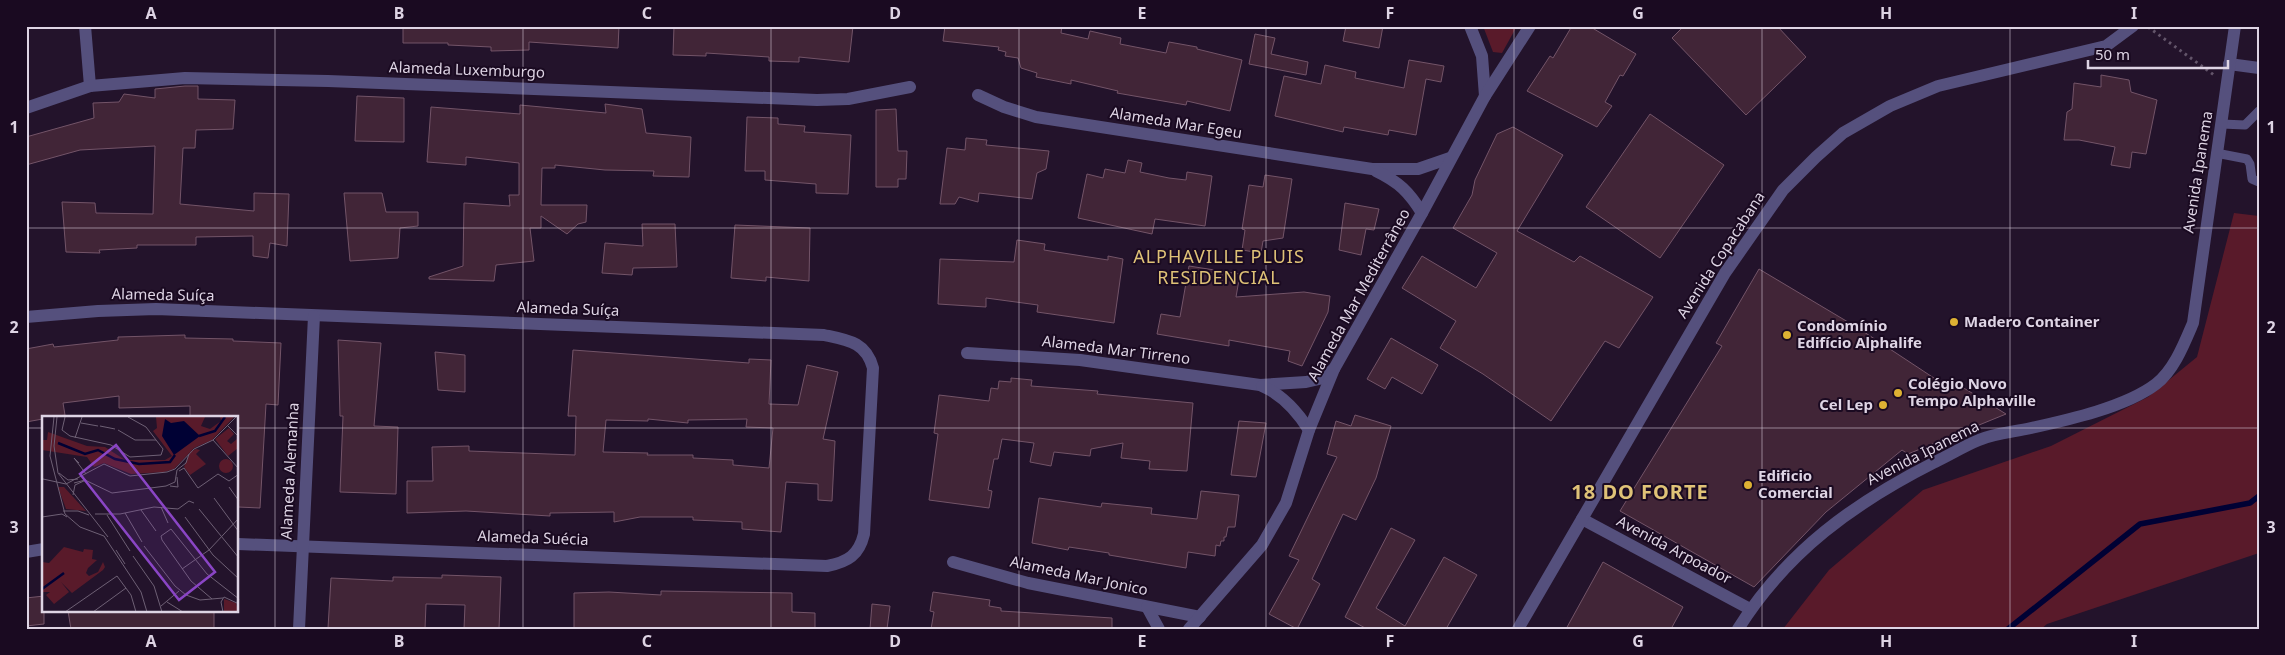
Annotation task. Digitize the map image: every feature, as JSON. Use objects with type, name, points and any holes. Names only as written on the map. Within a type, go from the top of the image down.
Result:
[{"type":"street","points":[[85,26],[90,86]]},
{"type":"street","points":[[1470,26],[1482,56],[1484,96]]},
{"type":"street","name":"Alameda Mar Mediterrâneo","points":[[1189,629],[1262,545],[1286,503],[1309,430],[1334,369],[1422,213],[1484,96],[1530,26]]},
{"type":"street","name":"Avenida Copacabana","points":[[1518,629],[1725,273],[1783,190],[1816,157],[1843,133],[1890,106],[1938,86],[2106,46],[2134,26]]},
{"type":"street","name":"Avenida Ipanema","points":[[1738,629],[1750,610],[1791,561],[1812,540],[1864,501],[1913,473],[1980,439],[2034,427],[2126,401],[2157,383],[2179,355],[2193,323],[2235,26]]},
{"type":"street","points":[[2229,64],[2259,68]]},
{"type":"street","name":"Alameda Luxemburgo","points":[[26,108],[90,86],[185,78],[328,81],[817,100],[848,98],[910,87]]},
{"type":"street","name":"Alameda Mar Egeu","points":[[978,96],[1036,117],[1372,169],[1418,169],[1450,158]]},
{"type":"street","name":"Alameda Mar Egeu","points":[[1372,169],[1395,180],[1413,199],[1422,213]]},
{"type":"street","name":"Alameda Suíça","points":[[26,317],[98,311],[156,309],[824,335],[845,339],[863,347],[870,356],[873,368],[864,534],[861,546],[854,554],[841,563],[827,566]]},
{"type":"street","name":"Alameda Alemanha","points":[[300,629],[314,316]]},
{"type":"street","name":"Alameda Mar Tirreno","points":[[967,353],[1080,360],[1260,385],[1306,382],[1318,379],[1334,369]]},
{"type":"street","name":"Alameda Mar Tirreno","points":[[1260,385],[1285,400],[1300,416],[1309,430]]},
{"type":"street","name":"Avenida Arpoador","points":[[1582,519],[1750,610]]},
{"type":"street","name":"Alameda Suécia","points":[[239,544],[827,566]]},
{"type":"street","points":[[26,552],[42,549]]},
{"type":"street","name":"Alameda Mar Jonico","points":[[954,562],[1028,583],[1200,617]]},
{"type":"street","points":[[1147,607],[1159,629]]},
{"type":"lane","points":[[2222,124],[2245,125],[2259,111]]},
{"type":"lane","points":[[2216,153],[2247,159],[2250,164],[2252,179],[2259,182]]},
{"type":"path","points":[[2148,26],[2204,68]]},
{"type":"shaded area","points":[[1483,26],[1517,26],[1502,53],[1493,52]]},
{"type":"shaded area","points":[[2234,213],[2259,216],[2259,553],[2047,624],[2041,629],[1783,629],[1829,570],[1923,490],[2051,446],[2148,397],[2197,357]]},
{"type":"building","points":[[403,26],[619,26],[618,48],[529,42],[529,50],[491,51],[491,47],[448,45],[448,43],[403,43]]},
{"type":"building","points":[[674,26],[853,26],[849,62],[799,57],[799,62],[769,61],[769,57],[706,53],[706,56],[673,55]]},
{"type":"building","points":[[945,26],[1062,26],[1061,33],[1088,39],[1090,31],[1121,38],[1120,44],[1166,53],[1169,42],[1197,47],[1197,49],[1242,60],[1230,111],[1187,101],[1186,105],[1117,93],[1118,91],[1071,80],[1071,84],[1036,77],[1037,73],[1021,68],[1018,58],[1005,56],[1006,52],[998,50],[999,47],[943,41]]},
{"type":"building","points":[[1346,26],[1383,26],[1379,48],[1343,41]]},
{"type":"building","points":[[1572,26],[1589,26],[1636,54],[1623,76],[1620,75],[1605,102],[1612,106],[1597,127],[1527,91],[1550,56],[1553,58]]},
{"type":"building","points":[[1684,26],[1777,26],[1806,57],[1746,115],[1672,38]]},
{"type":"building","points":[[1255,34],[1275,38],[1271,54],[1308,62],[1306,75],[1249,64]]},
{"type":"building","points":[[1409,60],[1444,66],[1441,82],[1426,79],[1416,135],[1389,130],[1388,135],[1344,127],[1343,132],[1275,116],[1284,76],[1321,84],[1325,65],[1356,72],[1355,78],[1404,88]]},
{"type":"building","points":[[2101,75],[2129,80],[2131,92],[2157,100],[2146,154],[2132,152],[2130,168],[2111,165],[2115,147],[2079,140],[2064,140],[2067,112],[2072,109],[2074,83],[2101,87]]},
{"type":"building","points":[[198,86],[198,99],[235,100],[233,129],[196,130],[195,148],[183,148],[180,204],[254,211],[254,193],[289,194],[287,246],[270,243],[268,258],[253,256],[253,236],[196,237],[196,245],[137,245],[137,248],[99,250],[100,253],[66,252],[62,202],[95,203],[96,213],[153,214],[155,146],[80,150],[26,165],[26,137],[94,118],[93,103],[119,102],[124,94],[155,98],[155,89]]},
{"type":"building","points":[[357,96],[404,98],[404,142],[355,141]]},
{"type":"building","points":[[605,104],[642,109],[646,133],[691,137],[689,177],[653,176],[654,171],[605,170],[555,165],[555,168],[542,168],[541,205],[587,205],[586,222],[578,224],[567,234],[541,216],[541,228],[530,228],[534,261],[496,265],[494,281],[429,279],[429,277],[463,266],[464,203],[510,206],[509,195],[519,195],[519,163],[466,157],[466,165],[427,162],[431,107],[520,114],[520,105],[606,113]]},
{"type":"building","points":[[896,109],[898,151],[907,151],[906,179],[898,179],[898,187],[876,187],[876,110]]},
{"type":"building","points":[[1650,114],[1724,165],[1660,258],[1586,207]]},
{"type":"building","points":[[747,117],[778,118],[778,124],[805,126],[804,132],[851,135],[848,194],[816,193],[816,184],[765,180],[765,171],[745,171]]},
{"type":"building","points":[[1513,127],[1563,155],[1517,231],[1574,262],[1580,256],[1653,297],[1619,348],[1605,341],[1551,421],[1483,374],[1440,348],[1456,321],[1402,288],[1422,256],[1476,288],[1497,253],[1453,228],[1472,195],[1475,180],[1497,134]]},
{"type":"building","points":[[966,138],[987,140],[986,145],[1049,151],[1046,169],[1037,173],[1032,199],[979,193],[978,202],[959,197],[955,204],[940,204],[947,148],[965,150]]},
{"type":"building","points":[[1128,160],[1142,163],[1140,172],[1169,178],[1186,180],[1187,172],[1212,176],[1205,226],[1155,219],[1152,234],[1078,218],[1087,174],[1103,178],[1105,169],[1125,173]]},
{"type":"building","points":[[1265,175],[1292,179],[1283,238],[1263,241],[1261,253],[1242,250],[1245,230],[1242,229],[1249,185],[1263,187]]},
{"type":"building","points":[[344,193],[382,193],[386,212],[418,212],[418,226],[400,228],[398,258],[350,261]]},
{"type":"building","points":[[1345,203],[1379,209],[1374,230],[1366,229],[1361,255],[1339,250]]},
{"type":"building","points":[[642,224],[675,224],[677,267],[633,268],[632,275],[602,273],[605,243],[643,246]]},
{"type":"building","points":[[735,225],[810,228],[809,281],[766,277],[766,281],[731,278]]},
{"type":"building","points":[[1017,240],[1045,244],[1044,250],[1108,260],[1108,256],[1123,259],[1114,323],[1037,312],[1038,305],[986,298],[986,307],[938,304],[940,259],[1014,262]]},
{"type":"building","points":[[1189,266],[1240,274],[1236,297],[1304,292],[1330,296],[1328,312],[1302,366],[1288,361],[1290,351],[1229,340],[1229,346],[1157,334],[1161,314],[1180,317]]},
{"type":"building","points":[[1759,269],[1858,328],[1940,382],[1954,382],[2006,414],[1908,454],[1902,450],[1826,512],[1754,587],[1620,511],[1722,346],[1716,343]]},
{"type":"building","points":[[185,335],[185,338],[281,343],[278,405],[266,404],[260,508],[239,507],[239,416],[190,416],[190,406],[119,408],[119,396],[63,403],[65,415],[42,416],[42,419],[26,422],[26,349],[53,344],[54,347],[118,340],[118,337]]},
{"type":"building","points":[[1391,338],[1438,365],[1422,394],[1392,377],[1385,389],[1367,379]]},
{"type":"building","points":[[338,340],[381,343],[374,426],[398,427],[396,494],[340,492],[343,416],[340,416]]},
{"type":"building","points":[[573,350],[749,363],[749,359],[771,360],[769,404],[798,405],[807,365],[838,372],[823,439],[835,441],[832,501],[818,500],[818,484],[786,482],[781,532],[742,529],[742,522],[693,520],[693,517],[640,517],[614,522],[614,512],[550,513],[550,516],[466,511],[407,513],[407,481],[433,481],[432,447],[469,446],[469,451],[575,455],[576,416],[568,416]],"holes":[[[648,419],[688,423],[688,420],[747,419],[746,427],[773,428],[769,468],[733,465],[733,460],[693,458],[693,455],[647,455],[648,453],[603,452],[606,420],[648,421]]]},
{"type":"building","points":[[435,352],[465,355],[465,392],[438,390]]},
{"type":"building","points":[[1011,378],[1032,380],[1031,386],[1098,391],[1097,394],[1193,403],[1187,471],[1149,469],[1150,461],[1121,458],[1123,443],[1091,449],[1090,456],[1054,452],[1051,466],[1030,462],[1034,443],[1002,439],[998,459],[994,459],[988,490],[992,491],[989,508],[929,500],[938,434],[934,433],[939,395],[989,401],[991,388],[998,389],[999,381],[1011,382]]},
{"type":"building","points":[[1355,415],[1391,426],[1376,478],[1356,520],[1343,514],[1312,579],[1320,584],[1297,629],[1269,614],[1299,560],[1289,556],[1337,457],[1327,454],[1336,421],[1351,426]]},
{"type":"building","points":[[1239,421],[1266,423],[1256,477],[1231,475]]},
{"type":"building","points":[[1201,491],[1239,495],[1235,527],[1228,527],[1224,541],[1221,541],[1220,546],[1216,545],[1215,556],[1188,552],[1186,568],[1109,555],[1109,553],[1069,547],[1068,550],[1032,543],[1039,498],[1101,507],[1102,503],[1152,508],[1151,514],[1197,519]]},
{"type":"building","points":[[1391,528],[1415,540],[1376,608],[1405,626],[1444,557],[1477,575],[1446,629],[1367,629],[1345,617]]},
{"type":"building","points":[[1603,562],[1683,607],[1671,629],[1566,629]]},
{"type":"building","points":[[442,575],[501,577],[499,629],[464,629],[465,605],[426,604],[425,629],[328,628],[331,578],[393,581],[393,577],[442,578]]},
{"type":"building","points":[[661,591],[792,593],[792,612],[815,613],[815,629],[574,629],[574,593],[609,592],[661,595]]},
{"type":"building","points":[[933,592],[990,600],[989,606],[1001,608],[1001,611],[1112,618],[1112,629],[931,629],[934,612],[930,611]]},
{"type":"building","points":[[42,596],[44,624],[26,626],[26,598]]},
{"type":"building","points":[[872,604],[890,606],[887,629],[870,629]]},
{"type":"building","points":[[68,612],[214,612],[214,629],[71,629]]},
{"type":"waterway","points":[[2008,629],[2140,524],[2250,503],[2259,496]]},
{"type":"place","name":"Madero Container","points":[[1954,322]]},
{"type":"place","name":"Condomínio Edifício Alphalife","points":[[1787,335]]},
{"type":"place","name":"Colégio Novo Tempo Alphaville","points":[[1898,393]]},
{"type":"place","name":"Cel Lep","points":[[1883,405]]},
{"type":"place","name":"Edificio Comercial","points":[[1748,485]]},
{"type":"district","name":"ALPHAVILLE PLUIS RESIDENCIAL","points":[[1219,267]]},
{"type":"district","name":"18 DO FORTE","points":[[1640,492]]}]
